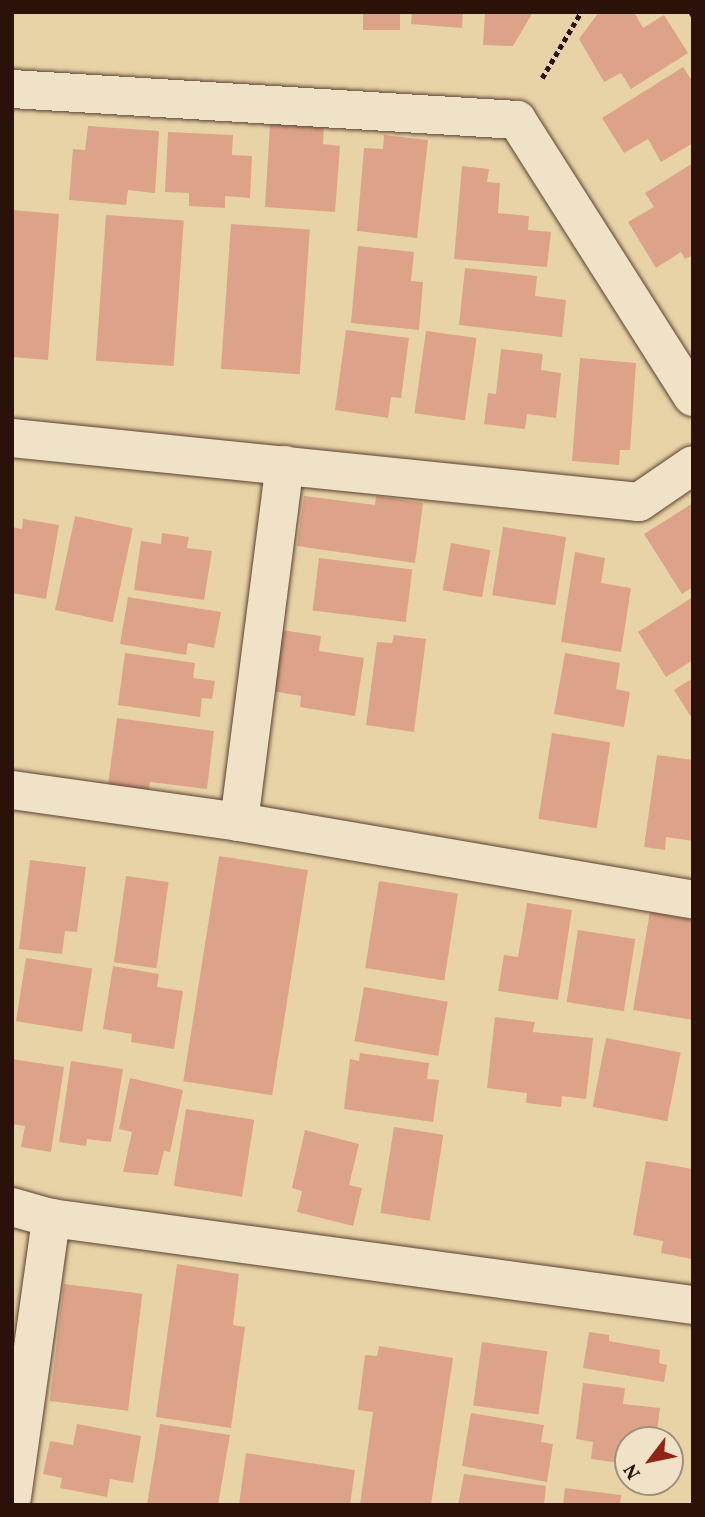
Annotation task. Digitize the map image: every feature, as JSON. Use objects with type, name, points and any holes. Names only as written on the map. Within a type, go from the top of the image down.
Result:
[{"type":"street","points":[[12,89],[517,120],[693,397]]},
{"type":"street","points":[[12,438],[639,502],[693,465]]},
{"type":"street","points":[[239,822],[285,465]]},
{"type":"street","points":[[12,790],[239,822],[693,901]]},
{"type":"street","points":[[12,1207],[51,1219],[693,1305]]},
{"type":"street","points":[[12,1497],[51,1219]]},
{"type":"path","points":[[517,120],[581,12]]},
{"type":"building","points":[[363,12],[400,12],[400,30],[363,30]]},
{"type":"building","points":[[412,12],[463,12],[462,28],[411,24]]},
{"type":"building","points":[[485,12],[533,12],[513,46],[483,45]]},
{"type":"building","points":[[599,12],[634,12],[643,28],[664,15],[688,53],[631,89],[621,73],[604,82],[579,39]]},
{"type":"building","points":[[683,67],[693,82],[693,143],[661,162],[648,139],[624,153],[602,118]]},
{"type":"building","points":[[270,124],[324,127],[323,144],[340,146],[335,212],[265,207]]},
{"type":"building","points":[[88,126],[159,131],[155,193],[128,190],[126,205],[69,200],[73,149],[85,150]]},
{"type":"building","points":[[168,132],[233,135],[232,155],[252,156],[250,198],[225,196],[225,208],[189,206],[189,193],[165,192]]},
{"type":"building","points":[[384,135],[428,140],[417,238],[357,231],[364,148],[383,149]]},
{"type":"building","points":[[693,163],[693,255],[685,259],[681,252],[656,268],[628,222],[654,207],[645,193]]},
{"type":"building","points":[[462,166],[489,169],[487,182],[500,183],[498,213],[529,216],[528,230],[551,232],[547,267],[454,259]]},
{"type":"building","points":[[12,210],[59,214],[48,360],[12,357]]},
{"type":"building","points":[[106,215],[184,220],[174,366],[96,361]]},
{"type":"building","points":[[231,224],[310,230],[300,374],[221,369]]},
{"type":"building","points":[[358,246],[414,252],[411,281],[423,282],[419,330],[351,323]]},
{"type":"building","points":[[465,268],[537,276],[535,296],[566,300],[562,337],[459,325]]},
{"type":"building","points":[[346,330],[409,338],[401,398],[391,397],[388,418],[335,410]]},
{"type":"building","points":[[426,331],[477,338],[465,420],[414,413]]},
{"type":"building","points":[[501,349],[543,354],[541,370],[561,373],[556,418],[527,414],[525,429],[484,424],[488,393],[496,394]]},
{"type":"building","points":[[580,358],[636,363],[630,450],[620,450],[619,465],[572,461]]},
{"type":"building","points":[[304,496],[375,505],[376,496],[423,503],[415,563],[297,546]]},
{"type":"building","points":[[693,503],[693,587],[682,594],[644,534]]},
{"type":"building","points":[[75,516],[133,528],[113,622],[55,610]]},
{"type":"building","points":[[23,519],[59,525],[46,599],[12,593],[12,527],[22,529]]},
{"type":"building","points":[[503,527],[566,537],[555,605],[492,595]]},
{"type":"building","points":[[162,533],[189,537],[187,548],[212,551],[204,600],[134,590],[141,541],[161,544]]},
{"type":"building","points":[[451,543],[490,550],[482,597],[443,590]]},
{"type":"building","points":[[575,552],[605,558],[601,583],[631,588],[621,652],[561,642]]},
{"type":"building","points":[[319,558],[412,569],[406,622],[313,611]]},
{"type":"building","points":[[128,597],[221,612],[214,648],[188,643],[186,655],[120,644]]},
{"type":"building","points":[[693,597],[693,660],[666,677],[638,632]]},
{"type":"building","points":[[282,630],[321,636],[319,651],[364,658],[355,716],[300,707],[301,696],[272,691]]},
{"type":"building","points":[[394,635],[426,639],[414,732],[366,725],[377,642],[392,643]]},
{"type":"building","points":[[125,653],[195,663],[193,678],[215,681],[212,699],[202,698],[200,717],[118,705]]},
{"type":"building","points":[[565,653],[620,663],[616,689],[630,692],[624,727],[554,714]]},
{"type":"building","points":[[693,678],[693,720],[674,690]]},
{"type":"building","points":[[117,718],[214,731],[207,789],[150,782],[149,791],[108,785]]},
{"type":"building","points":[[552,733],[610,742],[597,828],[538,819]]},
{"type":"building","points":[[657,755],[693,760],[693,841],[666,837],[665,850],[644,847]]},
{"type":"building","points":[[219,856],[308,870],[272,1095],[183,1081]]},
{"type":"building","points":[[30,860],[86,867],[77,932],[65,931],[62,954],[19,949]]},
{"type":"building","points":[[126,876],[169,882],[156,968],[114,962]]},
{"type":"building","points":[[379,881],[458,894],[444,980],[365,968]]},
{"type":"building","points":[[527,903],[572,910],[558,1000],[498,991],[504,955],[518,957]]},
{"type":"building","points":[[650,912],[693,920],[693,1020],[633,1010]]},
{"type":"building","points":[[578,930],[635,939],[624,1011],[567,1002]]},
{"type":"building","points":[[26,958],[92,968],[82,1032],[16,1021]]},
{"type":"building","points":[[113,966],[159,974],[157,987],[183,991],[174,1049],[131,1042],[132,1034],[103,1029]]},
{"type":"building","points":[[364,987],[448,1002],[438,1056],[354,1041]]},
{"type":"building","points":[[495,1017],[535,1022],[533,1032],[593,1038],[586,1099],[562,1096],[561,1107],[526,1103],[527,1093],[487,1088]]},
{"type":"building","points":[[606,1038],[681,1053],[667,1121],[593,1107]]},
{"type":"building","points":[[360,1053],[429,1063],[427,1079],[439,1080],[433,1122],[344,1109],[350,1059],[359,1061]]},
{"type":"building","points":[[12,1059],[64,1067],[51,1152],[21,1147],[25,1126],[12,1124]]},
{"type":"building","points":[[71,1061],[123,1069],[111,1142],[87,1139],[86,1146],[59,1142]]},
{"type":"building","points":[[130,1078],[183,1090],[170,1152],[164,1151],[158,1175],[123,1172],[132,1132],[119,1129]]},
{"type":"building","points":[[186,1109],[254,1120],[242,1197],[174,1186]]},
{"type":"building","points":[[394,1127],[443,1135],[430,1221],[380,1213]]},
{"type":"building","points":[[305,1130],[359,1144],[349,1185],[362,1188],[353,1226],[297,1212],[302,1191],[292,1188]]},
{"type":"building","points":[[646,1161],[693,1169],[692,1259],[661,1253],[663,1241],[633,1235]]},
{"type":"building","points":[[177,1264],[239,1274],[233,1325],[245,1327],[231,1428],[156,1417]]},
{"type":"building","points":[[64,1284],[142,1294],[128,1411],[50,1401]]},
{"type":"building","points":[[589,1332],[609,1335],[609,1341],[660,1350],[659,1363],[667,1365],[664,1382],[583,1368]]},
{"type":"building","points":[[482,1342],[547,1351],[538,1415],[473,1405]]},
{"type":"building","points":[[379,1346],[453,1358],[431,1505],[360,1505],[373,1412],[358,1410],[365,1355],[377,1356]]},
{"type":"building","points":[[583,1383],[625,1388],[623,1404],[660,1408],[658,1426],[614,1426],[614,1462],[591,1459],[593,1442],[576,1439]]},
{"type":"building","points":[[471,1413],[544,1425],[541,1442],[553,1444],[547,1482],[462,1466]]},
{"type":"building","points":[[77,1424],[141,1436],[133,1483],[110,1479],[107,1497],[60,1488],[62,1478],[43,1474],[50,1441],[73,1445]]},
{"type":"building","points":[[160,1424],[230,1435],[218,1505],[147,1505]]},
{"type":"building","points":[[246,1453],[355,1470],[350,1505],[239,1505]]},
{"type":"building","points":[[464,1474],[546,1486],[544,1505],[458,1505]]},
{"type":"building","points":[[565,1488],[621,1496],[620,1505],[563,1505]]}]
